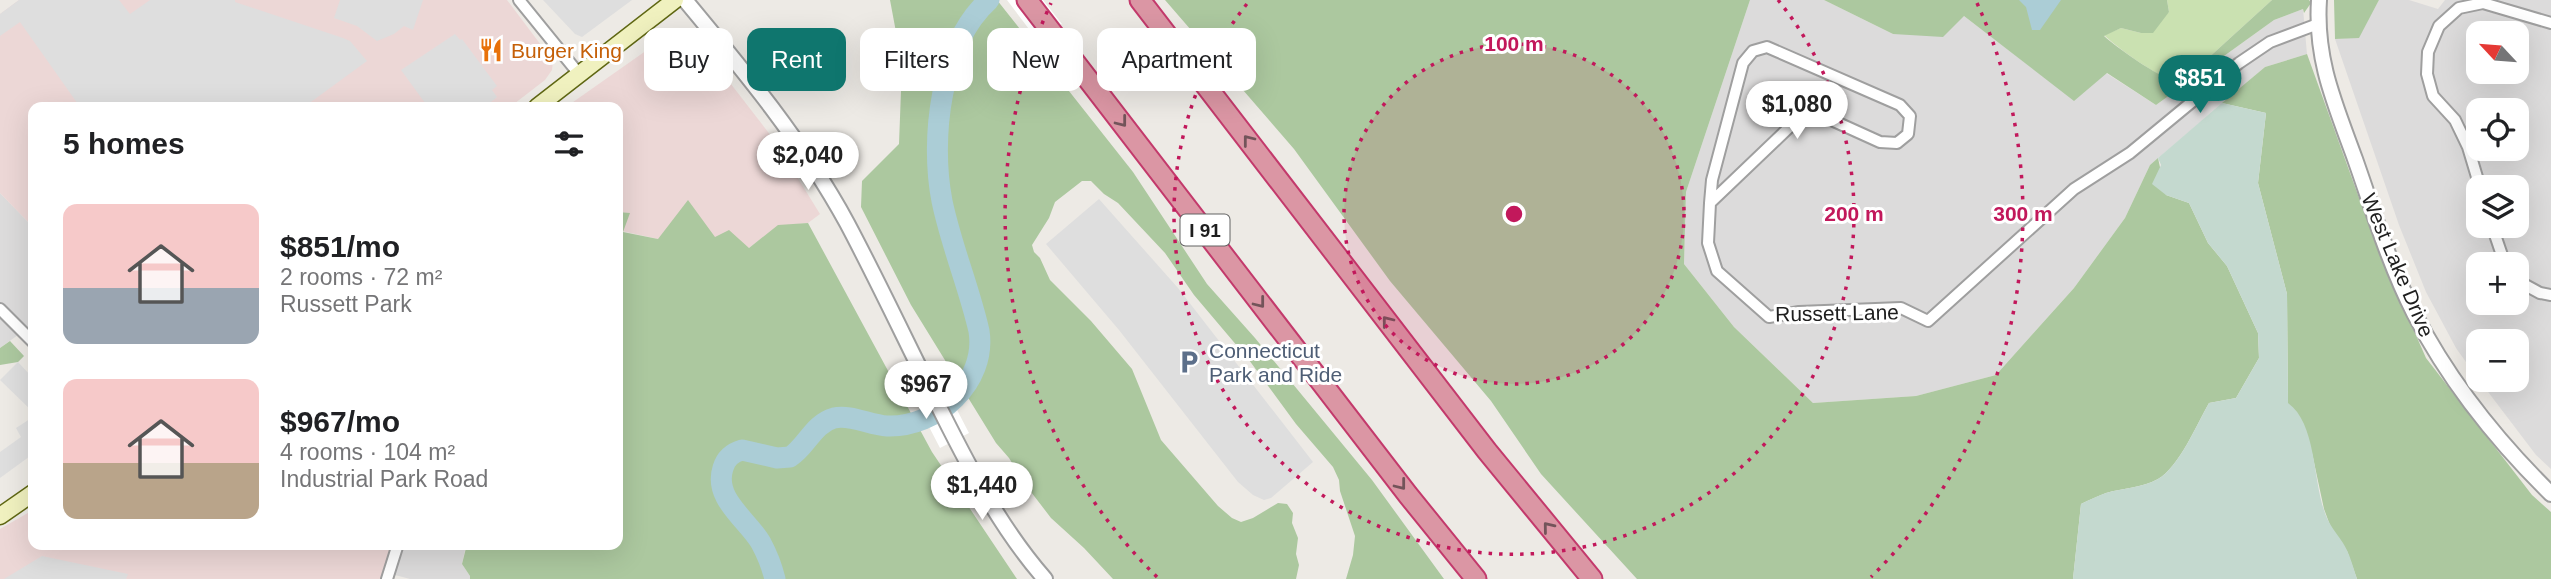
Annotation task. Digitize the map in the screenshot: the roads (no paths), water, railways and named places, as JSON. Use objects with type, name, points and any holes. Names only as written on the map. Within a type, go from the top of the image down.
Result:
[{"type":"highway","name":"I 91","points":[[1027,0],[1476,579]]},
{"type":"highway","points":[[1140,0],[1486,450],[1592,579]]},
{"type":"main road","points":[[543,102],[675,0]]},
{"type":"main road","points":[[0,516],[28,496]]},
{"type":"street","points":[[519,0],[579,74]]},
{"type":"street","points":[[685,0],[756,86],[808,160],[847,224],[956,440],[1000,517],[1045,579]]},
{"type":"street","name":"West Lake Drive","points":[[2319,0],[2320,50],[2325,72],[2389,255],[2413,311],[2442,364],[2480,417],[2522,466],[2551,494]]},
{"type":"street","points":[[2477,175],[2469,147],[2455,120],[2433,96],[2427,74],[2428,52],[2439,26],[2459,8],[2483,3],[2551,23]]},
{"type":"street","name":"Russett Lane","points":[[1710,203],[1801,116],[1816,113],[1880,142],[1897,143],[1908,134],[1910,116],[1899,105],[1767,47],[1753,51],[1744,63],[1712,180],[1710,203],[1708,243],[1717,271],[1769,317],[1799,312],[1901,308],[1928,321],[2074,189],[2130,153],[2239,63],[2270,42],[2318,24]]},
{"type":"street","points":[[2529,287],[2551,295]]},
{"type":"street","points":[[0,309],[28,337]]},
{"type":"street","points":[[387,579],[396,550]]},
{"type":"water","points":[[2019,0],[2061,0],[2040,30],[2032,30],[2026,7]]},
{"type":"waterway","points":[[775,579],[761,543],[733,509],[723,490],[723,468],[730,456],[742,450],[777,458],[790,457],[815,430],[834,418],[847,417],[887,426],[906,425],[924,419],[955,398],[967,384],[975,368],[979,331],[942,201],[937,150],[949,67],[959,41],[972,19],[989,0]]},
{"type":"place","name":"Burger King","points":[[491,50]]},
{"type":"place","name":"Connecticut Park and Ride","points":[[1189,362]]}]
